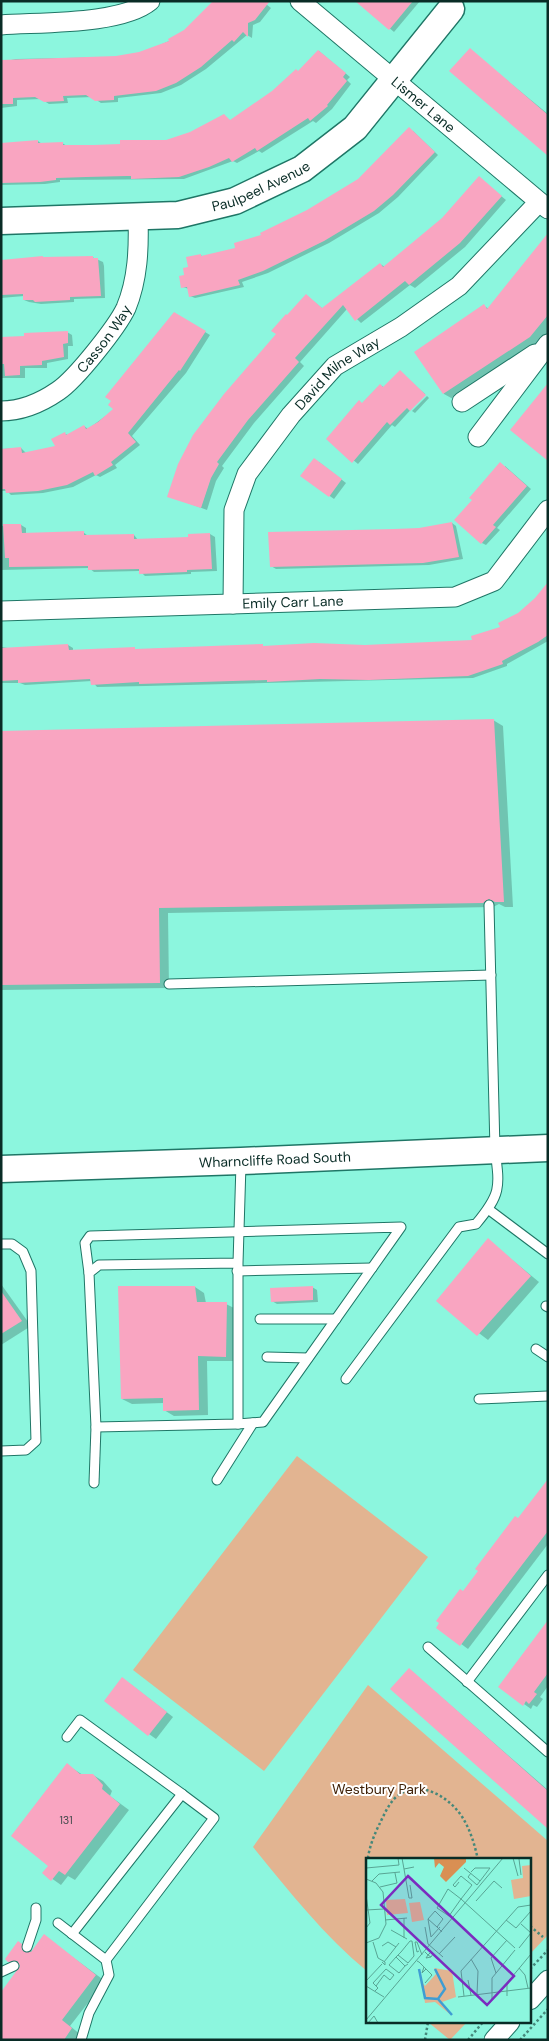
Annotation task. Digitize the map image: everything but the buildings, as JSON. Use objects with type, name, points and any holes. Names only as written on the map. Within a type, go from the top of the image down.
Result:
[{"type":"main road","name":"Paulpeel Avenue","points":[[1,221],[138,218],[178,215],[235,201],[302,169],[355,128],[451,10]]},
{"type":"main road","name":"Wharncliffe Road South","points":[[1,1168],[241,1161],[548,1148]]},
{"type":"street","points":[[1,25],[91,19],[140,10],[150,1]]},
{"type":"street","name":"Lismer Lane","points":[[300,1],[544,205]]},
{"type":"street","name":"David Milne Way","points":[[233,604],[234,510],[247,474],[291,415],[335,366],[401,327],[459,286],[544,205]]},
{"type":"street","name":"Casson Way","points":[[1,411],[21,408],[59,390],[112,331],[125,308],[136,272],[139,248],[138,218]]},
{"type":"street","points":[[462,402],[547,345]]},
{"type":"street","points":[[478,437],[547,345]]},
{"type":"street","name":"Emily Carr Lane","points":[[1,611],[455,597],[494,581],[548,510]]},
{"type":"street","points":[[532,1998],[548,1980]]},
{"type":"street","points":[[494,2040],[508,2024]]},
{"type":"lane","points":[[346,1379],[459,1227],[476,1224],[488,1209],[500,1185],[495,1150],[489,905]]},
{"type":"lane","points":[[169,984],[491,975]]},
{"type":"lane","points":[[238,1424],[238,1232],[241,1161]]},
{"type":"lane","points":[[488,1209],[548,1254]]},
{"type":"lane","points":[[94,1483],[96,1427],[89,1273],[85,1243],[90,1236],[401,1227],[263,1422],[96,1427]]},
{"type":"lane","points":[[1,1244],[12,1244],[23,1252],[31,1271],[36,1441],[26,1450],[1,1451]]},
{"type":"lane","points":[[89,1273],[100,1265],[372,1268]]},
{"type":"lane","points":[[260,1319],[336,1319]]},
{"type":"lane","points":[[536,1349],[548,1357]]},
{"type":"lane","points":[[267,1357],[308,1358]]},
{"type":"lane","points":[[479,1399],[548,1396]]},
{"type":"lane","points":[[217,1480],[253,1423]]},
{"type":"lane","points":[[467,1682],[548,1575]]},
{"type":"lane","points":[[428,1647],[548,1752]]},
{"type":"lane","points":[[67,1737],[80,1720],[214,1818],[106,1960]]},
{"type":"lane","points":[[72,1934],[182,1794]]},
{"type":"lane","points":[[27,1947],[36,1920],[36,1908]]},
{"type":"lane","points":[[58,1923],[106,1960],[109,1975],[88,2013],[81,2040]]},
{"type":"lane","points":[[1,1972],[14,1966]]},
{"type":"path","points":[[368,1858],[374,1835],[392,1802],[399,1794],[408,1790],[429,1790],[450,1804],[464,1819],[477,1858]]},
{"type":"path","points":[[532,1928],[543,1937]]},
{"type":"path","points":[[532,1967],[548,1950]]},
{"type":"path","points":[[520,2040],[548,2009]]},
{"type":"path","points":[[425,2040],[428,2024]]},
{"type":"path","points":[[468,2040],[481,2024]]},
{"type":"green space","points":[[297,1456],[428,1557],[264,1771],[133,1670]]},
{"type":"green space","name":"Westbury Park","points":[[368,1685],[548,1841],[548,1935],[532,1952],[532,1858],[366,1858],[366,1970],[322,1928],[253,1847]]},
{"type":"green space","points":[[430,2024],[465,2024],[450,2040]]}]
